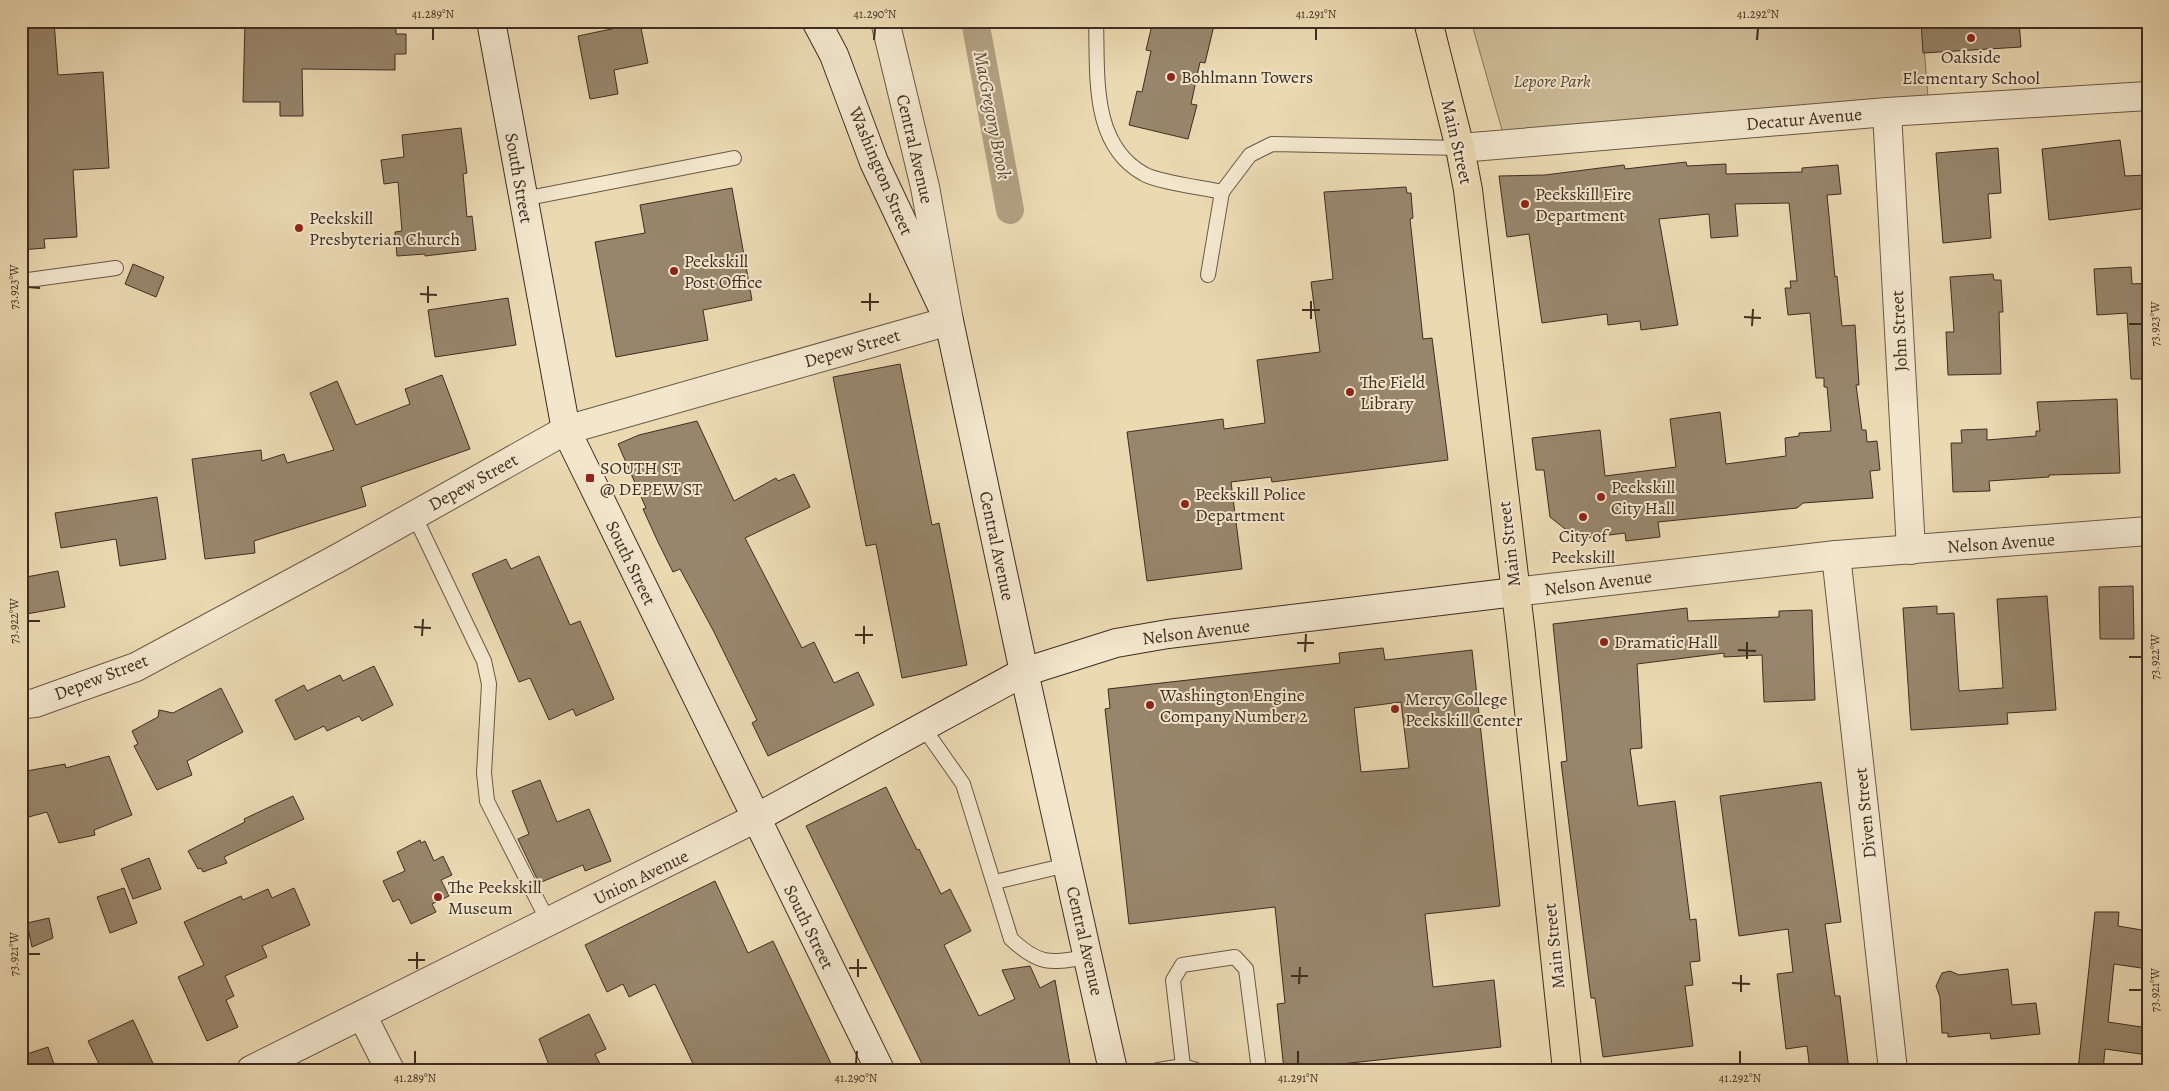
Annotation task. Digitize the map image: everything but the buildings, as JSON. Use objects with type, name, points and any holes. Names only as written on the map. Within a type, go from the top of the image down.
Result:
[{"type":"main road","name":"Main Street","points":[[1428,21],[1460,148],[1468,190],[1515,592],[1567,1070]]},
{"type":"street","name":"South Street","points":[[491,21],[566,430],[880,1070]]},
{"type":"street","name":"Washington Street","points":[[816,21],[834,55],[874,162],[949,321]]},
{"type":"street","name":"Central Avenue","points":[[886,21],[925,187],[949,321],[1024,672],[1113,1070]]},
{"type":"street","name":"Decatur Avenue","points":[[1460,148],[1887,112],[2148,96]]},
{"type":"street","name":"John Street","points":[[1887,112],[1911,550]]},
{"type":"street","name":"Depew Street","points":[[21,705],[35,702],[136,667],[566,430],[949,321]]},
{"type":"street","name":"Nelson Avenue","points":[[1024,672],[1116,642],[1168,634],[1836,556],[2148,532]]},
{"type":"street","name":"Diven Street","points":[[1836,556],[1893,1070]]},
{"type":"street","name":"Union Avenue","points":[[251,1070],[756,818],[1024,672]]},
{"type":"street","points":[[362,1015],[390,1070]]},
{"type":"lane","points":[[1096,21],[1098,82],[1103,124],[1112,142],[1128,163],[1145,175],[1222,192]]},
{"type":"lane","points":[[1208,275],[1222,192],[1250,155],[1272,144],[1460,148]]},
{"type":"lane","points":[[523,199],[734,158]]},
{"type":"lane","points":[[21,281],[116,268]]},
{"type":"lane","points":[[414,515],[484,661],[489,684],[484,773],[488,801],[548,923]]},
{"type":"lane","points":[[923,727],[963,784],[995,882],[1011,939],[1027,954],[1042,961],[1088,957]]},
{"type":"lane","points":[[995,882],[1068,865]]},
{"type":"lane","points":[[1158,1070],[1190,1068],[1173,980],[1182,965],[1234,957],[1246,969],[1259,1070]]},
{"type":"green space","name":"Lepore Park","points":[[1471,21],[1922,21],[1929,110],[1506,144]]},
{"type":"waterway","name":"MacGregory Brook","points":[[975,21],[1010,210]]},
{"type":"place","name":"Oakside Elementary School","points":[[1971,38]]},
{"type":"place","name":"Bohlmann Towers","points":[[1171,77]]},
{"type":"place","name":"Peekskill Fire Department","points":[[1525,204]]},
{"type":"place","name":"Peekskill Presbyterian Church","points":[[299,228]]},
{"type":"place","name":"Peekskill Post Office","points":[[674,271]]},
{"type":"place","name":"The Field Library","points":[[1350,392]]},
{"type":"place","name":"SOUTH ST @ DEPEW ST","points":[[590,478]]},
{"type":"place","name":"Peekskill City Hall","points":[[1601,497]]},
{"type":"place","name":"Peekskill Police Department","points":[[1185,504]]},
{"type":"place","name":"City of Peekskill","points":[[1583,517]]},
{"type":"place","name":"Dramatic Hall","points":[[1604,642]]},
{"type":"place","name":"Washington Engine Company Number 2","points":[[1150,705]]},
{"type":"place","name":"Mercy College Peekskill Center","points":[[1395,709]]},
{"type":"place","name":"The Peekskill Museum","points":[[438,897]]}]
